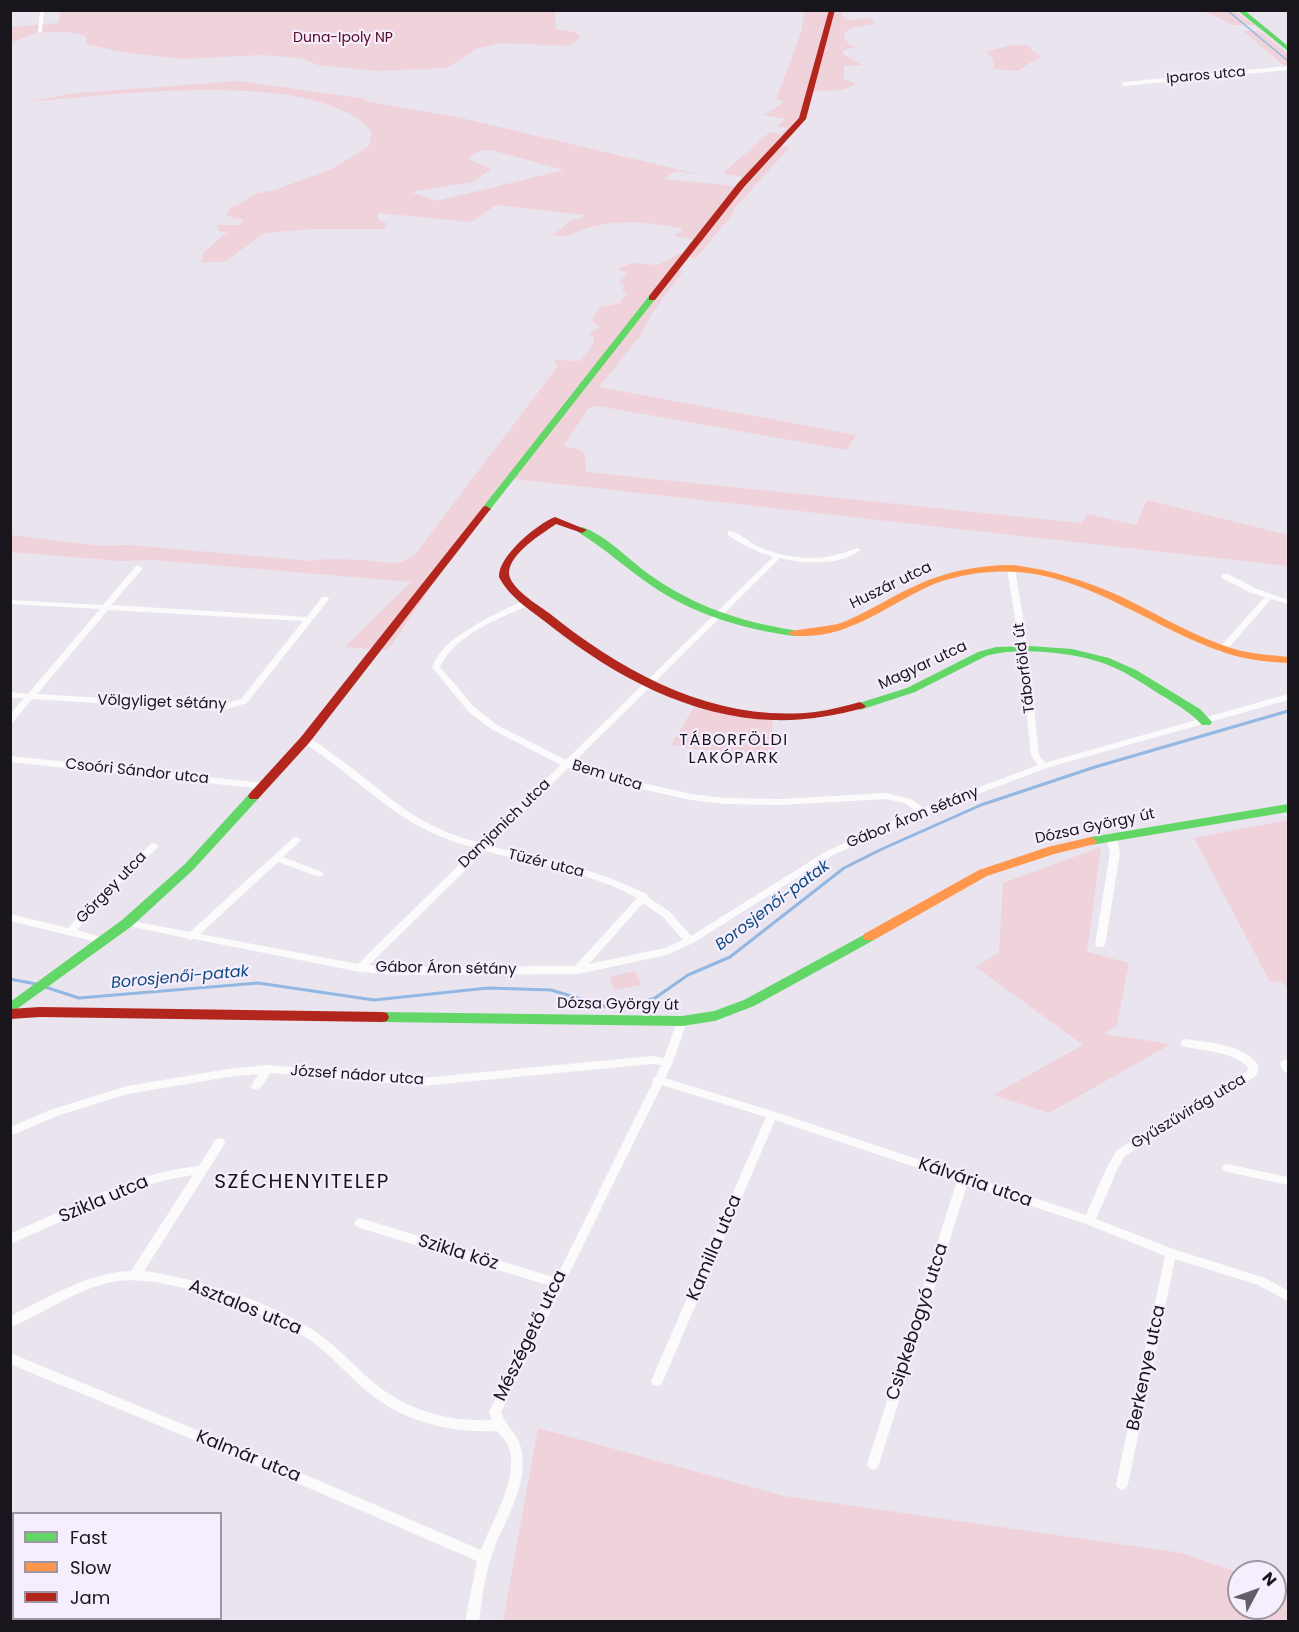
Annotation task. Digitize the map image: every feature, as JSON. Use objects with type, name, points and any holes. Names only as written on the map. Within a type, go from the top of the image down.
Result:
[{"type":"street","points":[[40,32],[42,10]]},
{"type":"street","points":[[10,1010],[27,994],[127,923],[189,867],[305,740],[741,185],[802,118],[808,104],[832,10]]},
{"type":"street","points":[[1240,10],[1288,49]]},
{"type":"street","name":"Iparos utca","points":[[1124,84],[1288,68]]},
{"type":"street","name":"Magyar utca","points":[[555,520],[524,545],[506,565],[504,571],[507,582],[528,603],[589,652],[647,686],[711,710],[742,715],[809,717],[877,703],[909,691],[990,651],[1024,649],[1076,653],[1108,661],[1196,711],[1206,722]]},
{"type":"street","name":"Huszár utca","points":[[555,520],[594,535],[649,579],[717,615],[746,625],[788,632],[828,630],[862,618],[942,578],[966,570],[1011,568],[1060,575],[1085,582],[1114,594],[1194,639],[1222,650],[1257,658],[1288,660]]},
{"type":"street","points":[[730,533],[742,543],[779,555],[812,561],[847,556],[857,550]]},
{"type":"street","name":"Damjanich utca","points":[[360,968],[779,555]]},
{"type":"street","points":[[10,720],[139,568]]},
{"type":"street","name":"Táborföld út","points":[[1011,568],[1024,649],[1035,755],[1043,766]]},
{"type":"street","points":[[1226,576],[1269,597],[1288,602]]},
{"type":"street","points":[[1222,650],[1269,597]]},
{"type":"street","name":"Völgyliget sétány","points":[[10,695],[221,708],[235,706],[244,701],[325,599]]},
{"type":"street","points":[[10,602],[308,619]]},
{"type":"street","name":"Bem utca","points":[[528,603],[468,633],[441,658],[436,667],[451,689],[494,727],[567,764],[618,781],[691,797],[780,802],[886,795],[908,801],[923,812]]},
{"type":"street","name":"Gábor Áron sétány","points":[[127,923],[360,968],[405,971],[578,970],[667,951],[690,941],[830,853],[923,812],[1043,766],[1206,722],[1288,697]]},
{"type":"street","name":"Tüzér utca","points":[[305,740],[328,753],[401,813],[437,831],[482,847],[600,878],[644,896],[676,921],[690,941]]},
{"type":"street","name":"Csoóri Sándor utca","points":[[10,759],[264,786]]},
{"type":"street","name":"Dózsa György út","points":[[10,1014],[40,1012],[682,1021],[715,1016],[749,1003],[816,963],[983,873],[1052,850],[1111,836],[1288,808]]},
{"type":"street","points":[[1100,945],[1115,853],[1111,836]]},
{"type":"street","points":[[190,937],[296,840]]},
{"type":"street","name":"Görgey utca","points":[[71,932],[103,895],[154,846]]},
{"type":"street","points":[[278,858],[319,874]]},
{"type":"street","points":[[578,970],[644,896]]},
{"type":"street","name":"Görgey utca","points":[[10,917],[101,940]]},
{"type":"street","points":[[668,1062],[682,1021]]},
{"type":"street","name":"Gyűszűvirág utca","points":[[1089,1221],[1097,1208],[1112,1166],[1121,1153],[1252,1073],[1254,1066],[1245,1057],[1228,1050],[1186,1043]]},
{"type":"street","name":"József nádor utca","points":[[10,1132],[54,1113],[127,1090],[267,1069],[422,1082],[652,1060],[668,1062]]},
{"type":"street","name":"Mészégető utca","points":[[498,1425],[495,1412],[504,1390],[531,1342],[557,1283],[668,1062]]},
{"type":"street","points":[[256,1086],[267,1069]]},
{"type":"street","name":"Kálvária utca","points":[[657,1080],[772,1114],[1089,1221],[1172,1253],[1261,1281],[1288,1296]]},
{"type":"street","name":"Kamilla utca","points":[[657,1381],[772,1114]]},
{"type":"street","points":[[135,1275],[220,1142]]},
{"type":"street","points":[[1227,1168],[1288,1181]]},
{"type":"street","name":"Szikla utca","points":[[10,1239],[155,1178],[180,1171],[201,1170]]},
{"type":"street","name":"Csipkebogyó utca","points":[[873,1464],[963,1179]]},
{"type":"street","name":"Szikla köz","points":[[360,1223],[557,1283]]},
{"type":"street","name":"Berkenye utca","points":[[1122,1484],[1172,1253]]},
{"type":"street","name":"Asztalos utca","points":[[10,1322],[98,1281],[135,1275],[197,1286],[271,1314],[315,1336],[375,1390],[409,1411],[460,1424],[481,1427],[498,1425]]},
{"type":"street","name":"Kalmár utca","points":[[10,1358],[290,1474],[484,1558]]},
{"type":"street","points":[[472,1622],[484,1558],[509,1497],[515,1472],[515,1446],[498,1425]]},
{"type":"green space","name":"Duna-Ipoly NP","points":[[61,10],[555,11],[556,29],[574,32],[581,37],[568,46],[501,43],[476,49],[447,68],[376,71],[318,65],[301,58],[261,55],[184,59],[120,52],[86,44],[87,37],[68,32],[39,33],[11,41],[11,27],[59,23]]},
{"type":"green space","points":[[805,11],[842,11],[842,15],[848,20],[870,18],[875,24],[852,28],[845,32],[844,38],[849,44],[857,47],[843,50],[843,54],[862,65],[844,66],[844,79],[856,84],[843,90],[811,91],[798,121],[776,145],[789,148],[734,209],[732,215],[696,258],[689,258],[701,241],[675,236],[683,229],[650,223],[627,222],[594,226],[559,236],[553,235],[571,220],[582,218],[584,215],[496,205],[471,222],[379,213],[377,219],[388,224],[383,229],[312,229],[265,233],[224,262],[201,262],[204,252],[227,232],[219,231],[217,225],[240,225],[244,220],[227,216],[230,207],[237,206],[254,194],[275,190],[334,168],[369,146],[372,132],[345,112],[306,99],[260,92],[157,91],[27,102],[76,93],[239,81],[367,99],[364,101],[457,117],[706,176],[676,171],[663,179],[744,187],[752,179],[723,173],[770,132],[781,134],[787,128],[777,126],[785,119],[764,115],[784,102],[776,99],[801,33]],"holes":[[[491,150],[564,170],[437,201],[411,192],[472,182],[491,169],[468,159],[479,151]]]},
{"type":"green space","points":[[1204,11],[1234,11],[1255,25],[1233,25]]},
{"type":"green space","points":[[1243,31],[1260,31],[1288,54],[1288,69]]},
{"type":"green space","points":[[1011,45],[1030,46],[1031,50],[1041,56],[1017,71],[994,69],[993,59],[986,52]]},
{"type":"green space","points":[[680,253],[685,253],[673,269],[683,271],[653,312],[640,336],[599,387],[856,435],[847,450],[598,406],[589,408],[563,446],[580,450],[585,455],[586,472],[1081,523],[1088,514],[1136,525],[1147,500],[1288,535],[1288,566],[506,478],[388,650],[345,647],[411,582],[154,560],[121,561],[11,552],[10,535],[100,546],[128,545],[312,561],[331,559],[394,563],[406,560],[414,556],[558,366],[553,360],[580,361],[594,344],[593,336],[588,335],[600,326],[591,321],[600,307],[621,303],[620,301],[628,294],[622,290],[625,286],[619,282],[628,273],[617,270],[631,263],[658,265]]},
{"type":"green space","points":[[694,707],[741,717],[772,719],[775,755],[723,753],[671,745]]},
{"type":"green space","points":[[1288,820],[1288,990],[1282,981],[1270,982],[1194,838]]},
{"type":"green space","points":[[1101,847],[1087,952],[1129,963],[1117,1025],[1104,1034],[1171,1044],[1049,1113],[993,1095],[1083,1045],[976,967],[999,952],[1003,883]]},
{"type":"green space","points":[[635,971],[641,985],[614,990],[609,977]]},
{"type":"green space","points":[[538,1428],[784,1496],[1182,1553],[1227,1569],[1227,1620],[1287,1620],[1288,1590],[1288,1621],[503,1621]]},
{"type":"waterway","name":"Borosjenői-patak","points":[[1227,10],[1288,61]]},
{"type":"waterway","name":"Borosjenői-patak","points":[[42,986],[79,998],[258,983],[374,1000],[488,988],[551,990],[604,1006],[631,1006],[655,998],[688,975],[730,957],[844,868],[882,849],[981,805],[1095,767],[1288,711]]},
{"type":"waterway","name":"Borosjenői-patak","points":[[10,979],[36,984]]},
{"type":"traffic: fast","points":[[1240,10],[1288,49]]},
{"type":"traffic: fast","points":[[486,509],[652,298]]},
{"type":"traffic: fast","points":[[582,530],[663,588],[698,607],[735,621],[793,633]]},
{"type":"traffic: fast","points":[[860,706],[911,690],[982,654],[996,650],[1030,649],[1072,652],[1105,660],[1132,672],[1196,711],[1206,722]]},
{"type":"traffic: fast","points":[[10,1009],[127,923],[189,867],[254,796]]},
{"type":"traffic: fast","points":[[1091,841],[1288,808]]},
{"type":"traffic: fast","points":[[382,1017],[682,1021],[715,1016],[749,1003],[869,937]]},
{"type":"traffic: slow","points":[[793,633],[811,633],[843,625],[931,582],[954,575],[977,570],[1013,568],[1068,579],[1120,600],[1229,651],[1288,660]]},
{"type":"traffic: slow","points":[[869,937],[983,873],[1052,850],[1091,841]]},
{"type":"traffic: jam","points":[[652,298],[741,185],[802,119],[832,10]]},
{"type":"traffic: jam","points":[[254,796],[305,740],[486,509]]},
{"type":"traffic: jam","points":[[582,530],[555,520],[518,549],[507,563],[504,571],[505,577],[523,599],[610,663],[648,684],[688,700],[730,712],[772,717],[816,715],[860,706]]},
{"type":"traffic: jam","points":[[10,1014],[40,1012],[382,1017]]},
{"type":"district","name":"TÁBORFÖLDI LAKÓPARK","points":[[734,750]]},
{"type":"district","name":"SZÉCHENYITELEP","points":[[302,1183]]}]
